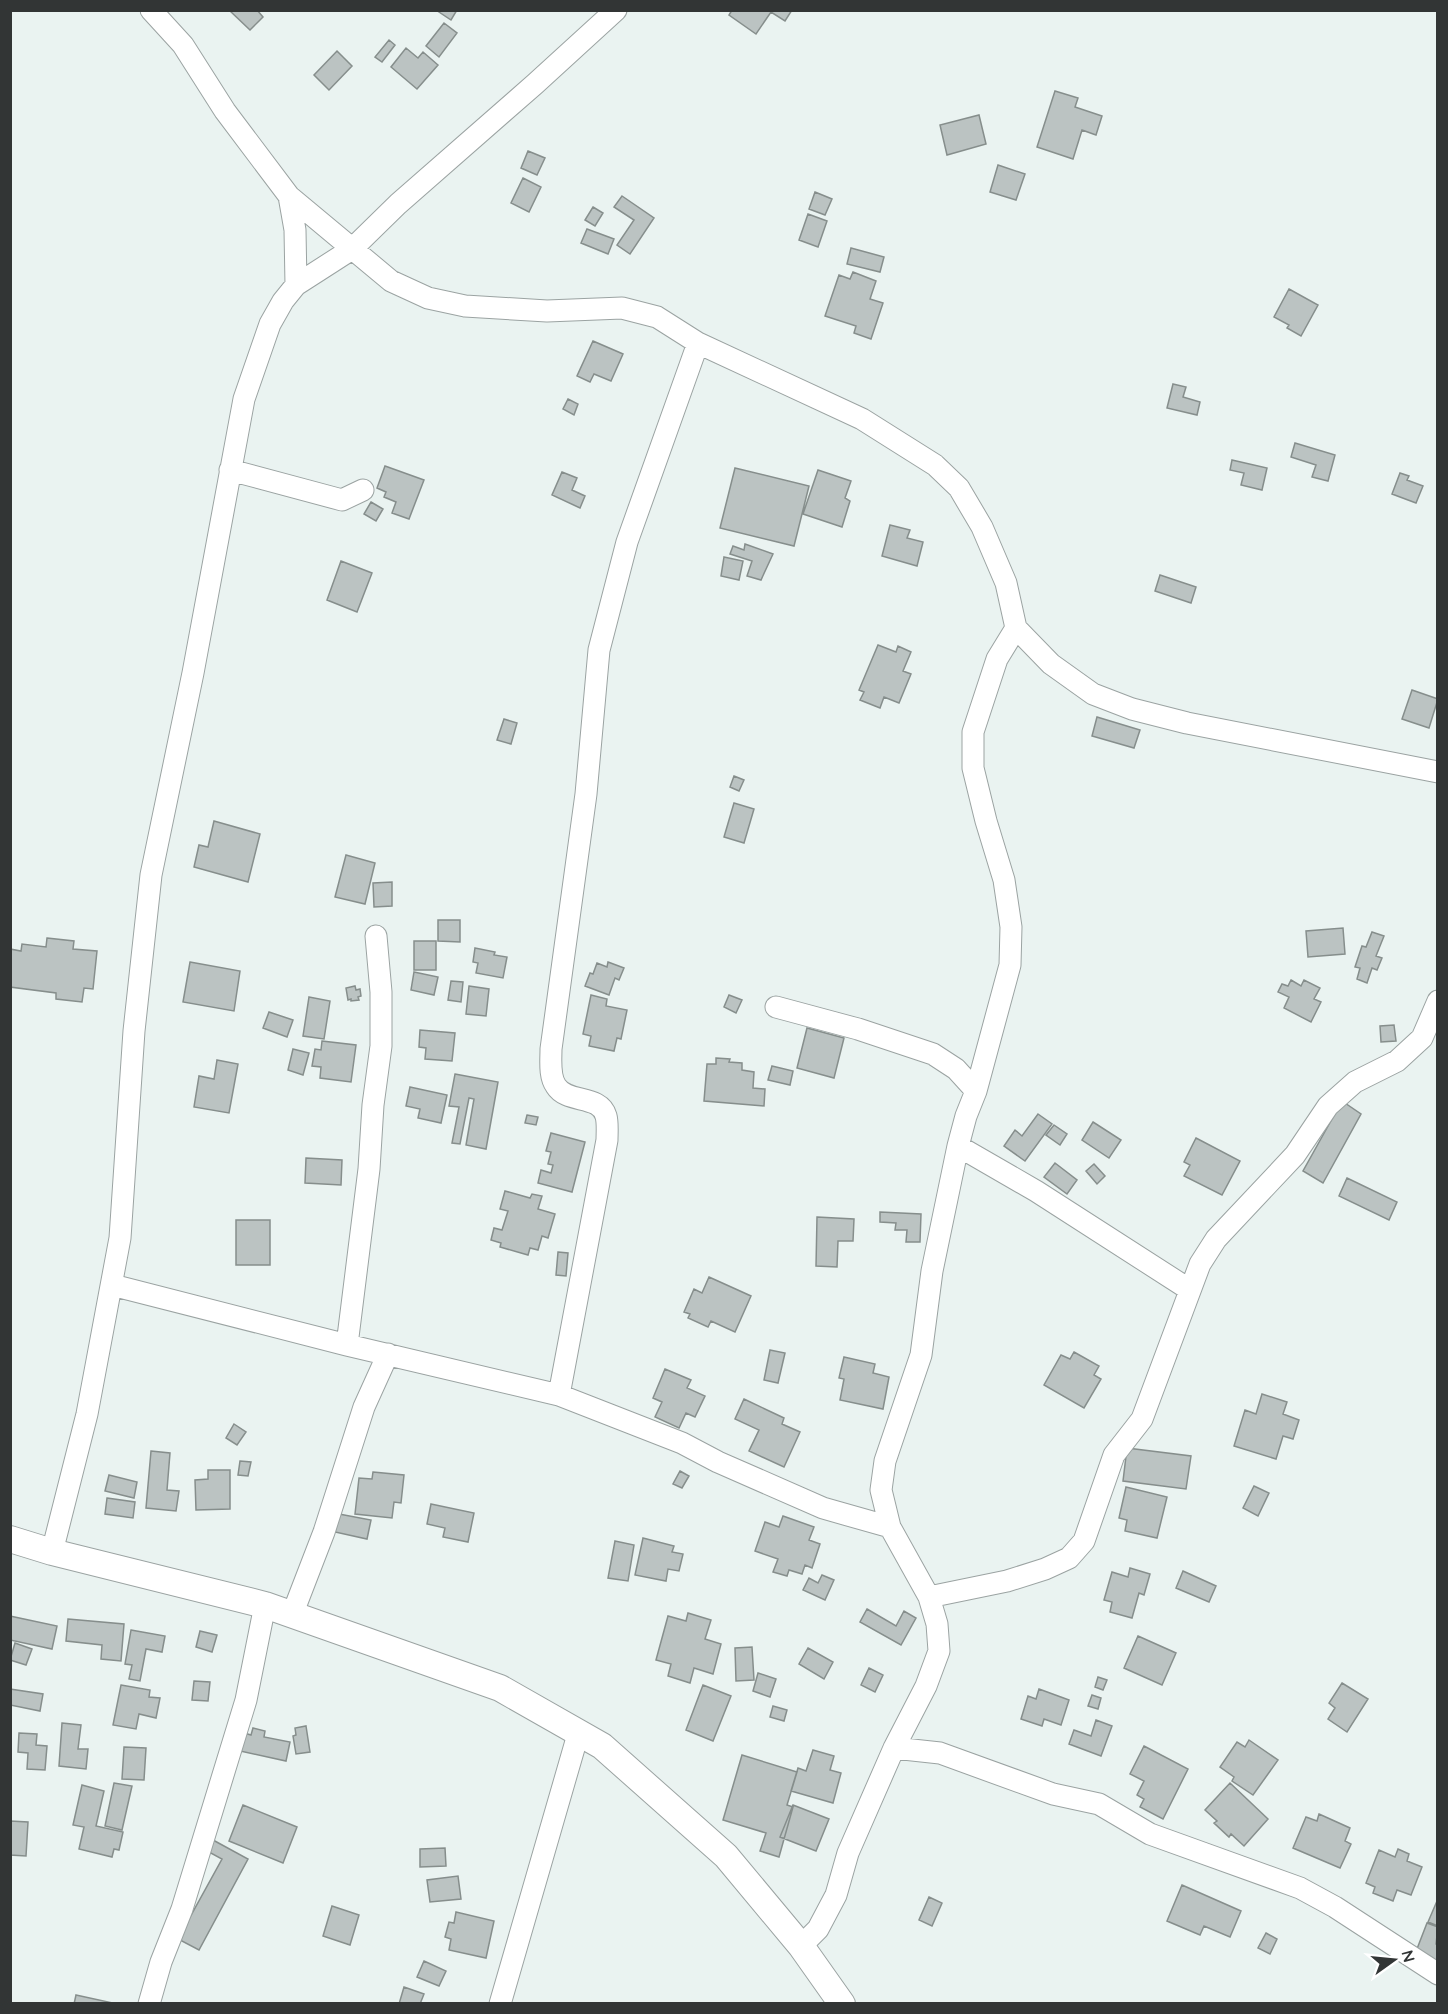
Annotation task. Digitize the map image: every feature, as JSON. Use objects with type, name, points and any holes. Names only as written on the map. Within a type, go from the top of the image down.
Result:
[{"type":"street","points":[[151,10],[183,45],[225,111],[289,196],[391,281],[428,298],[465,306],[547,311],[622,308],[657,317],[698,344],[862,419],[935,465],[959,488],[982,527],[1006,583],[1016,628],[1051,664],[1093,694],[1132,709],[1187,723],[1437,772]]},
{"type":"street","points":[[52,1552],[87,1414],[120,1238],[134,1031],[151,875],[193,673],[244,399],[270,324],[283,301],[296,285],[352,249],[398,204],[536,84],[616,10]]},
{"type":"street","points":[[289,196],[295,230],[296,285]]},
{"type":"street","points":[[559,1395],[607,1140],[606,1117],[603,1109],[595,1103],[567,1096],[556,1087],[552,1075],[551,1049],[586,794],[599,650],[627,542],[698,344]]},
{"type":"street","points":[[230,470],[342,500],[363,490]]},
{"type":"street","points":[[801,1946],[818,1929],[836,1895],[848,1852],[894,1748],[926,1686],[939,1651],[937,1624],[929,1597],[890,1527],[881,1490],[885,1461],[921,1354],[932,1271],[958,1146],[976,1091],[1010,964],[1011,927],[1004,880],[973,768],[973,732],[997,659],[1016,628]]},
{"type":"street","points":[[347,1345],[369,1169],[373,1105],[381,1046],[381,992],[376,936]]},
{"type":"street","points":[[929,1597],[1007,1581],[1069,1558],[1083,1540],[1114,1455],[1142,1419],[1200,1264],[1216,1239],[1295,1155],[1328,1106],[1354,1082],[1397,1061],[1422,1038],[1437,1001]]},
{"type":"street","points":[[776,1007],[858,1029],[933,1054],[956,1069],[976,1091]]},
{"type":"street","points":[[958,1146],[1036,1191],[1190,1290]]},
{"type":"street","points":[[112,1286],[559,1395],[682,1443],[718,1462],[823,1508],[890,1527]]},
{"type":"street","points":[[292,1615],[324,1532],[364,1407],[388,1354]]},
{"type":"street","points":[[10,1539],[52,1552],[265,1605],[500,1688],[579,1731],[602,1746],[726,1856],[801,1946],[842,2004]]},
{"type":"street","points":[[149,2004],[161,1962],[182,1909],[246,1700],[265,1605]]},
{"type":"street","points":[[500,2004],[579,1731]]},
{"type":"street","points":[[894,1748],[940,1753],[1053,1794],[1099,1804],[1150,1834],[1300,1888],[1335,1907],[1437,1974]]},
{"type":"building","points":[[229,10],[257,10],[263,17],[250,30]]},
{"type":"building","points":[[436,10],[457,10],[451,20]]},
{"type":"building","points":[[732,10],[792,10],[785,21],[771,12],[756,34],[729,15]]},
{"type":"building","points":[[444,23],[457,33],[439,57],[426,46]]},
{"type":"building","points":[[389,40],[395,45],[382,62],[375,57]]},
{"type":"building","points":[[406,48],[418,58],[423,52],[438,65],[417,89],[391,67]]},
{"type":"building","points":[[337,51],[352,66],[329,90],[314,75]]},
{"type":"building","points":[[1055,91],[1078,98],[1075,107],[1102,116],[1096,135],[1082,130],[1073,159],[1037,147]]},
{"type":"building","points":[[979,115],[986,144],[947,155],[940,125]]},
{"type":"building","points":[[528,151],[545,158],[537,175],[521,168]]},
{"type":"building","points":[[998,165],[1025,174],[1016,200],[990,192]]},
{"type":"building","points":[[523,178],[541,187],[529,212],[511,203]]},
{"type":"building","points":[[815,192],[832,199],[825,215],[809,209]]},
{"type":"building","points":[[622,196],[654,218],[630,254],[617,245],[634,220],[614,207]]},
{"type":"building","points":[[593,207],[603,213],[595,226],[585,220]]},
{"type":"building","points":[[808,214],[827,221],[818,247],[799,240]]},
{"type":"building","points":[[587,229],[614,239],[608,254],[581,243]]},
{"type":"building","points":[[851,248],[884,257],[880,272],[847,264]]},
{"type":"building","points":[[853,272],[876,281],[870,299],[883,303],[871,339],[854,333],[856,326],[825,316],[839,275],[850,279]]},
{"type":"building","points":[[1289,289],[1318,305],[1301,336],[1287,328],[1289,325],[1274,317]]},
{"type":"building","points":[[593,341],[623,354],[611,381],[594,374],[590,382],[577,376]]},
{"type":"building","points":[[1173,384],[1186,387],[1183,397],[1200,402],[1197,415],[1167,408]]},
{"type":"building","points":[[568,399],[578,404],[574,415],[563,409]]},
{"type":"building","points":[[1295,443],[1335,455],[1328,481],[1312,477],[1316,465],[1291,457]]},
{"type":"building","points":[[1232,460],[1267,468],[1262,490],[1241,485],[1244,473],[1230,470]]},
{"type":"building","points":[[385,466],[424,480],[409,519],[392,513],[396,502],[384,497],[386,492],[377,488]]},
{"type":"building","points":[[735,468],[809,486],[794,546],[720,528]]},
{"type":"building","points":[[818,470],[851,481],[845,498],[850,501],[842,527],[803,514]]},
{"type":"building","points":[[562,472],[577,478],[572,490],[585,496],[580,508],[552,495]]},
{"type":"building","points":[[1400,473],[1409,476],[1407,480],[1423,486],[1416,503],[1392,494]]},
{"type":"building","points":[[371,502],[383,509],[376,521],[364,514]]},
{"type":"building","points":[[890,525],[910,530],[907,538],[923,542],[917,566],[882,556]]},
{"type":"building","points":[[745,544],[773,554],[761,580],[747,576],[752,561],[730,554],[733,546],[744,550]]},
{"type":"building","points":[[724,557],[743,561],[739,580],[721,576]]},
{"type":"building","points":[[341,561],[372,573],[357,612],[327,600]]},
{"type":"building","points":[[1160,575],[1196,587],[1191,603],[1155,591]]},
{"type":"building","points":[[878,645],[896,652],[898,646],[911,652],[903,671],[911,674],[899,703],[884,697],[880,708],[860,700],[864,692],[859,690]]},
{"type":"building","points":[[1412,690],[1438,699],[1429,728],[1402,719]]},
{"type":"building","points":[[1097,717],[1140,730],[1134,748],[1092,736]]},
{"type":"building","points":[[504,719],[517,723],[511,744],[497,740]]},
{"type":"building","points":[[734,776],[744,780],[739,791],[730,787]]},
{"type":"building","points":[[734,803],[754,809],[744,843],[724,837]]},
{"type":"building","points":[[214,821],[260,834],[248,882],[194,867],[199,845],[208,847]]},
{"type":"building","points":[[346,855],[375,863],[365,904],[335,897]]},
{"type":"building","points":[[392,882],[392,906],[374,907],[373,883]]},
{"type":"building","points":[[438,920],[460,920],[460,942],[438,941]]},
{"type":"building","points":[[1343,928],[1345,954],[1308,957],[1306,931]]},
{"type":"building","points":[[1372,932],[1384,936],[1376,956],[1382,958],[1377,970],[1372,968],[1367,983],[1357,979],[1360,968],[1355,967],[1362,946],[1366,947]]},
{"type":"building","points":[[47,938],[74,941],[73,949],[97,951],[93,989],[84,988],[82,1002],[56,999],[56,993],[10,987],[10,949],[21,951],[22,944],[46,947]]},
{"type":"building","points":[[414,941],[436,941],[436,970],[414,970]]},
{"type":"building","points":[[475,948],[507,957],[503,978],[476,973],[478,963],[473,962]]},
{"type":"building","points":[[190,962],[240,971],[234,1011],[183,1002]]},
{"type":"building","points":[[608,962],[624,968],[619,980],[615,978],[609,995],[585,986],[597,963],[607,967]]},
{"type":"building","points":[[414,972],[438,977],[434,995],[411,990]]},
{"type":"building","points":[[1291,980],[1301,986],[1304,980],[1320,988],[1314,999],[1321,1002],[1311,1022],[1284,1008],[1289,997],[1278,992],[1282,984],[1288,986]]},
{"type":"building","points":[[451,981],[463,982],[461,1002],[448,1000]]},
{"type":"building","points":[[355,986],[356,990],[360,989],[359,1000],[348,1000],[346,988]]},
{"type":"building","points":[[469,986],[489,989],[486,1016],[466,1014]]},
{"type":"building","points":[[591,995],[607,999],[606,1006],[627,1010],[621,1039],[617,1038],[614,1051],[589,1046],[591,1036],[583,1034]]},
{"type":"building","points":[[729,995],[742,1000],[736,1013],[724,1007]]},
{"type":"building","points":[[309,997],[330,1001],[324,1039],[303,1036]]},
{"type":"building","points":[[269,1012],[293,1020],[287,1037],[263,1028]]},
{"type":"building","points":[[1394,1025],[1396,1041],[1381,1042],[1380,1026]]},
{"type":"building","points":[[807,1028],[844,1038],[834,1078],[797,1068]]},
{"type":"building","points":[[420,1030],[455,1033],[452,1061],[425,1059],[426,1048],[419,1047]]},
{"type":"building","points":[[322,1041],[356,1045],[351,1082],[320,1078],[321,1067],[312,1066],[315,1049],[321,1050]]},
{"type":"building","points":[[293,1049],[309,1053],[303,1075],[288,1070]]},
{"type":"building","points":[[716,1058],[742,1063],[742,1070],[754,1072],[753,1088],[765,1089],[764,1106],[704,1101],[707,1064],[716,1064]]},
{"type":"building","points":[[217,1060],[238,1064],[229,1113],[194,1107],[199,1076],[214,1079]]},
{"type":"building","points":[[772,1066],[793,1071],[790,1085],[768,1080]]},
{"type":"building","points":[[455,1074],[498,1082],[486,1149],[466,1145],[474,1099],[469,1098],[460,1144],[452,1143],[459,1107],[449,1106]]},
{"type":"building","points":[[410,1087],[447,1095],[441,1123],[418,1118],[420,1109],[406,1106]]},
{"type":"building","points":[[1342,1101],[1361,1114],[1323,1183],[1303,1171]]},
{"type":"building","points":[[1038,1114],[1052,1124],[1025,1161],[1004,1146],[1015,1130],[1022,1136]]},
{"type":"building","points":[[527,1115],[538,1117],[536,1125],[525,1123]]},
{"type":"building","points":[[1093,1122],[1121,1140],[1109,1158],[1082,1140]]},
{"type":"building","points":[[1054,1125],[1067,1134],[1060,1145],[1046,1135]]},
{"type":"building","points":[[551,1133],[585,1142],[572,1192],[538,1183],[541,1170],[551,1173],[553,1165],[548,1164],[551,1152],[546,1151]]},
{"type":"building","points":[[1196,1138],[1240,1161],[1222,1195],[1184,1176],[1190,1165],[1184,1162]]},
{"type":"building","points":[[306,1158],[342,1160],[341,1185],[305,1183]]},
{"type":"building","points":[[1055,1163],[1077,1180],[1067,1194],[1044,1177]]},
{"type":"building","points":[[1094,1164],[1105,1176],[1097,1184],[1086,1171]]},
{"type":"building","points":[[1347,1178],[1397,1202],[1389,1220],[1339,1196]]},
{"type":"building","points":[[505,1191],[530,1198],[532,1194],[542,1196],[538,1209],[555,1214],[548,1238],[542,1236],[538,1250],[530,1248],[528,1255],[500,1247],[501,1243],[491,1240],[494,1228],[502,1230],[508,1211],[500,1209]]},
{"type":"building","points":[[880,1212],[921,1214],[920,1242],[906,1242],[907,1230],[895,1230],[896,1223],[880,1222]]},
{"type":"building","points":[[817,1217],[854,1219],[853,1241],[838,1241],[837,1267],[816,1266]]},
{"type":"building","points":[[236,1220],[270,1220],[270,1265],[236,1265]]},
{"type":"building","points":[[558,1252],[568,1253],[566,1276],[556,1275]]},
{"type":"building","points":[[709,1277],[751,1296],[735,1332],[711,1321],[708,1327],[688,1318],[690,1314],[684,1312],[694,1289],[702,1293]]},
{"type":"building","points":[[770,1350],[785,1353],[778,1383],[764,1380]]},
{"type":"building","points":[[1074,1352],[1099,1366],[1094,1375],[1101,1379],[1084,1408],[1044,1385],[1061,1355],[1070,1359]]},
{"type":"building","points":[[844,1357],[875,1364],[873,1373],[889,1377],[883,1409],[840,1400],[844,1379],[839,1378]]},
{"type":"building","points":[[665,1369],[691,1380],[687,1388],[705,1396],[695,1417],[686,1413],[679,1428],[655,1417],[662,1402],[653,1398]]},
{"type":"building","points":[[1262,1394],[1287,1402],[1283,1414],[1299,1420],[1293,1439],[1283,1436],[1276,1459],[1234,1446],[1245,1410],[1256,1414]]},
{"type":"building","points":[[744,1399],[784,1418],[782,1424],[800,1432],[784,1467],[749,1451],[759,1430],[735,1419]]},
{"type":"building","points":[[234,1424],[246,1432],[237,1445],[226,1438]]},
{"type":"building","points":[[1127,1448],[1191,1456],[1186,1489],[1123,1481]]},
{"type":"building","points":[[151,1451],[170,1453],[167,1490],[179,1491],[176,1511],[146,1508]]},
{"type":"building","points":[[240,1461],[251,1462],[248,1476],[238,1475]]},
{"type":"building","points":[[208,1470],[230,1470],[230,1509],[196,1510],[195,1480],[208,1479]]},
{"type":"building","points":[[680,1471],[689,1476],[682,1488],[673,1484]]},
{"type":"building","points":[[373,1472],[404,1475],[401,1503],[394,1502],[392,1518],[355,1514],[359,1478],[372,1479]]},
{"type":"building","points":[[109,1475],[137,1482],[134,1498],[105,1491]]},
{"type":"building","points":[[1254,1486],[1269,1493],[1258,1516],[1243,1508]]},
{"type":"building","points":[[1126,1487],[1167,1497],[1157,1538],[1125,1531],[1127,1520],[1119,1518]]},
{"type":"building","points":[[107,1498],[135,1502],[133,1518],[105,1514]]},
{"type":"building","points":[[431,1504],[474,1513],[468,1542],[443,1537],[445,1528],[427,1524]]},
{"type":"building","points":[[339,1514],[371,1520],[367,1539],[335,1532]]},
{"type":"building","points":[[783,1516],[814,1527],[809,1540],[820,1544],[812,1568],[805,1565],[802,1574],[789,1570],[787,1576],[773,1572],[778,1559],[755,1551],[765,1522],[779,1527]]},
{"type":"building","points":[[643,1538],[674,1546],[672,1552],[683,1554],[679,1571],[668,1569],[666,1581],[635,1575]]},
{"type":"building","points":[[615,1541],[634,1545],[628,1581],[608,1578]]},
{"type":"building","points":[[1130,1568],[1150,1574],[1144,1595],[1139,1593],[1132,1618],[1110,1612],[1112,1602],[1104,1600],[1112,1572],[1128,1577]]},
{"type":"building","points":[[1183,1571],[1216,1586],[1209,1602],[1176,1588]]},
{"type":"building","points":[[822,1575],[834,1580],[825,1600],[803,1590],[809,1578],[818,1583]]},
{"type":"building","points":[[867,1609],[896,1626],[904,1611],[916,1618],[901,1645],[860,1622]]},
{"type":"building","points":[[688,1613],[711,1620],[705,1639],[721,1644],[713,1674],[694,1668],[690,1683],[668,1676],[671,1664],[656,1660],[668,1616],[686,1621]]},
{"type":"building","points":[[10,1616],[57,1626],[52,1649],[10,1640]]},
{"type":"building","points":[[68,1619],[124,1624],[121,1661],[101,1659],[102,1645],[66,1641]]},
{"type":"building","points":[[131,1630],[165,1636],[162,1652],[146,1649],[140,1681],[129,1679],[132,1665],[125,1664]]},
{"type":"building","points":[[200,1631],[217,1635],[212,1652],[196,1647]]},
{"type":"building","points":[[1138,1636],[1176,1653],[1162,1685],[1124,1668]]},
{"type":"building","points":[[15,1643],[32,1649],[26,1665],[10,1660]]},
{"type":"building","points":[[752,1647],[754,1680],[736,1681],[735,1648]]},
{"type":"building","points":[[808,1648],[833,1662],[824,1679],[799,1664]]},
{"type":"building","points":[[869,1668],[883,1675],[875,1692],[861,1685]]},
{"type":"building","points":[[758,1673],[776,1679],[770,1697],[753,1691]]},
{"type":"building","points":[[1098,1677],[1107,1680],[1103,1690],[1095,1687]]},
{"type":"building","points":[[194,1681],[210,1682],[208,1701],[192,1700]]},
{"type":"building","points":[[1342,1683],[1368,1699],[1347,1732],[1328,1719],[1335,1708],[1329,1703]]},
{"type":"building","points":[[121,1685],[150,1690],[149,1697],[160,1698],[156,1718],[139,1714],[136,1729],[113,1725]]},
{"type":"building","points":[[703,1685],[731,1696],[713,1741],[686,1730]]},
{"type":"building","points":[[10,1689],[43,1694],[40,1711],[10,1705]]},
{"type":"building","points":[[1039,1689],[1069,1700],[1061,1725],[1044,1719],[1042,1726],[1021,1719],[1028,1696],[1036,1699]]},
{"type":"building","points":[[1092,1695],[1101,1698],[1098,1709],[1088,1706]]},
{"type":"building","points":[[773,1706],[787,1710],[784,1721],[770,1717]]},
{"type":"building","points":[[1096,1720],[1112,1726],[1101,1756],[1069,1744],[1074,1730],[1091,1736]]},
{"type":"building","points":[[62,1723],[81,1725],[78,1749],[88,1749],[86,1769],[59,1766]]},
{"type":"building","points":[[306,1726],[310,1752],[296,1754],[293,1736],[296,1735],[295,1728]]},
{"type":"building","points":[[253,1728],[265,1731],[264,1737],[290,1742],[286,1761],[240,1751],[244,1733],[251,1735]]},
{"type":"building","points":[[19,1733],[37,1734],[36,1745],[47,1746],[45,1770],[27,1769],[28,1753],[18,1752]]},
{"type":"building","points":[[1249,1740],[1278,1760],[1253,1795],[1232,1781],[1234,1777],[1220,1767],[1237,1742],[1245,1747]]},
{"type":"building","points":[[1144,1746],[1188,1769],[1163,1819],[1140,1807],[1144,1799],[1137,1795],[1144,1781],[1130,1774]]},
{"type":"building","points":[[124,1747],[146,1748],[144,1780],[122,1779]]},
{"type":"building","points":[[813,1750],[834,1756],[830,1770],[841,1773],[833,1803],[791,1791],[798,1768],[806,1771]]},
{"type":"building","points":[[742,1755],[797,1772],[787,1805],[793,1807],[779,1857],[760,1851],[766,1833],[723,1820]]},
{"type":"building","points":[[114,1783],[132,1786],[122,1830],[105,1826]]},
{"type":"building","points":[[1230,1783],[1268,1819],[1244,1846],[1231,1834],[1229,1837],[1214,1823],[1217,1821],[1205,1810]]},
{"type":"building","points":[[82,1785],[104,1791],[96,1826],[123,1832],[119,1850],[114,1849],[112,1857],[79,1849],[84,1827],[73,1825]]},
{"type":"building","points":[[243,1805],[297,1827],[283,1863],[229,1841]]},
{"type":"building","points":[[793,1805],[829,1819],[816,1851],[780,1837]]},
{"type":"building","points":[[1319,1814],[1350,1828],[1345,1841],[1351,1844],[1340,1868],[1293,1848],[1306,1817],[1317,1821]]},
{"type":"building","points":[[10,1821],[28,1822],[26,1856],[10,1855]]},
{"type":"building","points":[[213,1840],[248,1859],[199,1950],[178,1939],[222,1859],[207,1851]]},
{"type":"building","points":[[445,1848],[446,1866],[420,1867],[420,1849]]},
{"type":"building","points":[[1398,1849],[1409,1854],[1407,1861],[1422,1867],[1411,1895],[1397,1890],[1393,1901],[1373,1893],[1375,1887],[1366,1883],[1379,1850],[1395,1857]]},
{"type":"building","points":[[458,1876],[461,1899],[430,1902],[427,1880]]},
{"type":"building","points":[[1182,1885],[1241,1911],[1230,1937],[1204,1926],[1200,1935],[1167,1921]]},
{"type":"building","points":[[929,1897],[942,1903],[932,1926],[919,1920]]},
{"type":"building","points":[[1438,1902],[1438,1926],[1428,1922]]},
{"type":"building","points":[[332,1906],[359,1915],[350,1945],[323,1936]]},
{"type":"building","points":[[456,1912],[494,1921],[486,1958],[449,1950],[451,1939],[445,1937],[449,1922],[454,1923]]},
{"type":"building","points":[[1427,1923],[1438,1927],[1436,1944],[1438,1945],[1438,1962],[1415,1954]]},
{"type":"building","points":[[1266,1933],[1277,1939],[1270,1954],[1258,1948]]},
{"type":"building","points":[[424,1961],[446,1971],[439,1986],[417,1977]]},
{"type":"building","points":[[404,1987],[424,1994],[420,2004],[399,2004]]},
{"type":"building","points":[[76,1995],[113,2003],[113,2004],[74,2004]]}]
